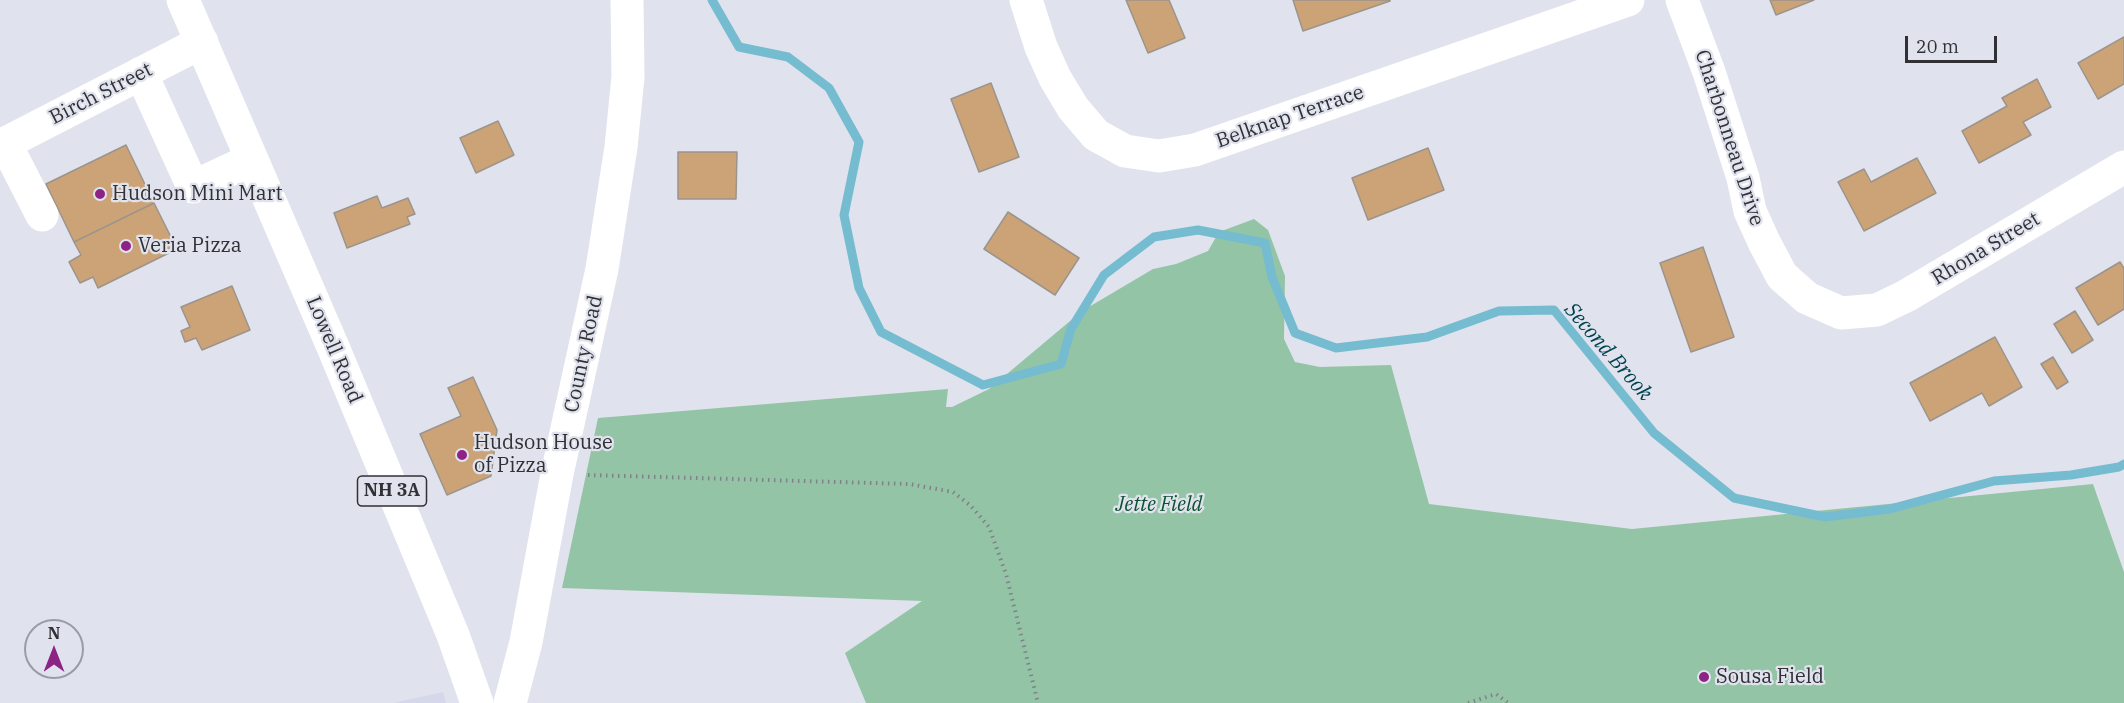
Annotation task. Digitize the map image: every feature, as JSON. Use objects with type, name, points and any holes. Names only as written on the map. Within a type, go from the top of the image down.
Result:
[{"type":"street","name":"Lowell Road","points":[[183,0],[453,635],[477,703]]},
{"type":"street","name":"County Road","points":[[510,703],[526,642],[557,474],[602,269],[621,147],[628,77],[627,0]]},
{"type":"street","name":"Belknap Terrace","points":[[1026,0],[1041,47],[1055,78],[1073,108],[1096,135],[1125,152],[1159,156],[1195,150],[1628,0]]},
{"type":"street","name":"Charbonneau Drive","points":[[1682,0],[1743,178],[1750,211],[1764,242],[1782,276],[1807,298],[1841,313]]},
{"type":"street","name":"Birch Street","points":[[3,144],[201,42]]},
{"type":"street","points":[[141,73],[193,187],[251,160]]},
{"type":"street","points":[[3,144],[42,215]]},
{"type":"street","name":"Rhona Street","points":[[1841,313],[1877,310],[1906,296],[2124,167]]},
{"type":"path","points":[[557,474],[909,484],[953,492],[971,506],[989,527],[1006,574],[1038,703]]},
{"type":"path","points":[[1468,703],[1496,694],[1508,703]]},
{"type":"shaded area","points":[[443,692],[446,703],[393,703]]},
{"type":"green space","name":"Jette Field","points":[[1254,219],[1268,230],[1285,276],[1284,339],[1295,362],[1320,367],[1391,365],[1429,504],[1632,529],[2093,484],[2124,572],[2124,703],[866,703],[845,653],[922,601],[562,588],[598,418],[948,389],[946,407],[952,407],[989,389],[1082,311],[1153,269],[1176,264],[1208,251],[1219,232]]},
{"type":"building","points":[[1126,0],[1169,0],[1185,38],[1148,53]]},
{"type":"building","points":[[1293,0],[1390,0],[1390,1],[1303,31]]},
{"type":"building","points":[[1770,0],[1814,0],[1776,15]]},
{"type":"building","points":[[2124,37],[2124,84],[2098,99],[2078,63]]},
{"type":"building","points":[[2037,79],[2051,107],[2023,122],[2031,135],[1979,163],[1962,131],[2007,106],[2002,98]]},
{"type":"building","points":[[991,83],[1019,157],[979,172],[951,99]]},
{"type":"building","points":[[498,121],[514,155],[476,173],[460,138]]},
{"type":"building","name":"Hudson Mini Mart","points":[[126,145],[154,203],[74,242],[46,184]]},
{"type":"building","points":[[1428,148],[1444,190],[1368,220],[1352,178]]},
{"type":"building","points":[[678,152],[737,152],[736,199],[678,199]]},
{"type":"building","points":[[1917,158],[1936,193],[1864,231],[1838,182],[1864,169],[1871,182]]},
{"type":"building","points":[[377,196],[382,208],[408,198],[415,214],[407,217],[410,224],[347,248],[334,213]]},
{"type":"building","name":"Veria Pizza","points":[[154,203],[177,249],[98,288],[93,277],[80,283],[69,262],[81,255],[74,242]]},
{"type":"building","points":[[1008,212],[1079,258],[1055,295],[984,249]]},
{"type":"building","points":[[1703,247],[1734,337],[1691,352],[1660,263]]},
{"type":"building","points":[[2120,262],[2124,268],[2124,309],[2098,325],[2076,288]]},
{"type":"building","points":[[232,286],[250,330],[202,350],[196,338],[185,342],[181,331],[190,327],[181,307]]},
{"type":"building","points":[[2075,311],[2093,340],[2072,353],[2054,324]]},
{"type":"building","points":[[1995,337],[2022,387],[1989,406],[1982,393],[1930,421],[1910,383]]},
{"type":"building","points":[[2053,357],[2068,382],[2057,389],[2041,364]]},
{"type":"building","name":"Hudson House of Pizza","points":[[473,377],[497,430],[491,476],[447,495],[420,434],[461,416],[448,388]]},
{"type":"waterway","name":"Second Brook","points":[[712,0],[739,47],[788,57],[829,88],[859,142],[844,215],[859,288],[881,332],[983,385],[1061,364],[1071,329],[1104,275],[1154,237],[1198,230],[1265,243],[1272,277],[1295,333],[1336,348],[1427,337],[1499,311],[1554,310],[1654,433],[1734,498],[1825,517],[1890,509],[1994,481],[2071,475],[2119,467],[2124,464]]},
{"type":"place","name":"Hudson Mini Mart","points":[[100,194]]},
{"type":"place","name":"Veria Pizza","points":[[126,246]]},
{"type":"place","name":"Hudson House of Pizza","points":[[462,455]]},
{"type":"place","name":"Sousa Field","points":[[1704,677]]}]
